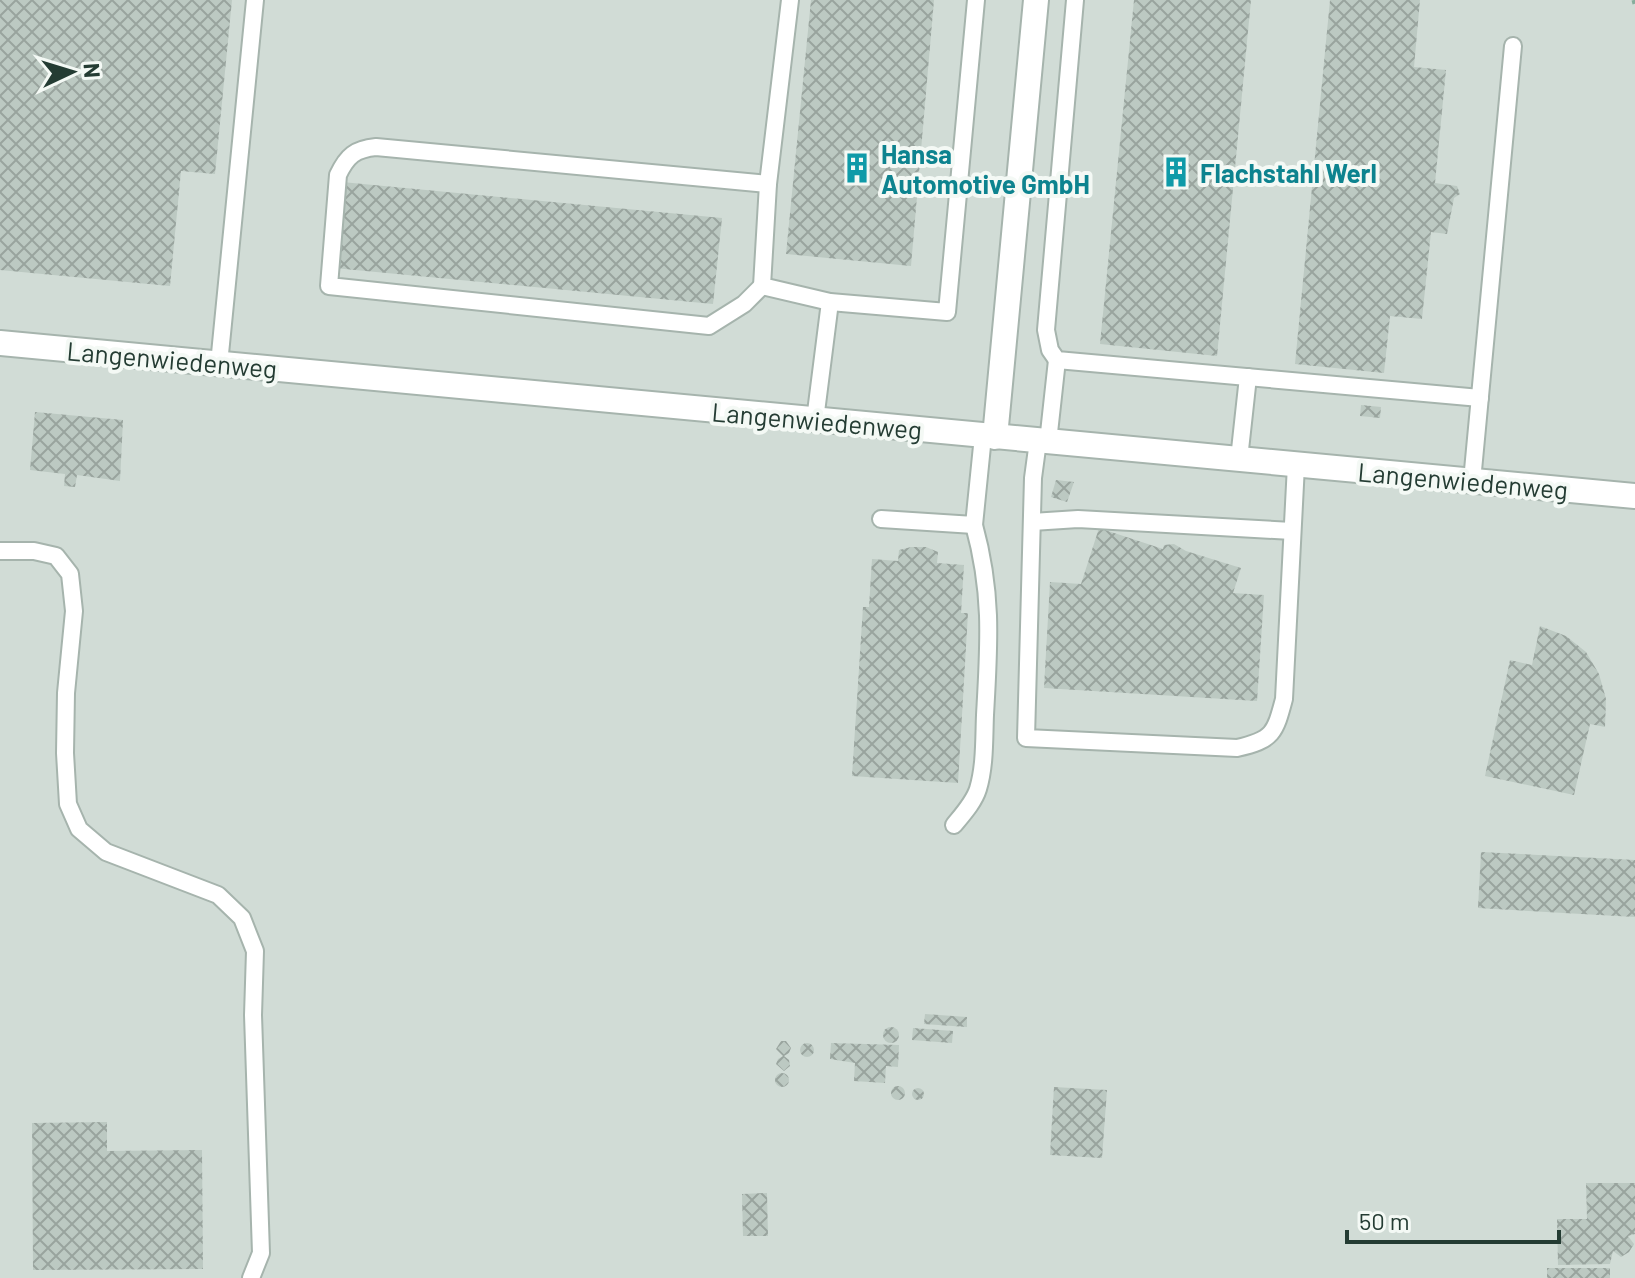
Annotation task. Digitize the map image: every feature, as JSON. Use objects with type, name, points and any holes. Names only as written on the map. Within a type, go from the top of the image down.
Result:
[{"type":"street","points":[[989,437],[1036,0]]},
{"type":"street","name":"Langenwiedenweg","points":[[0,343],[1635,496]]},
{"type":"lane","points":[[219,364],[255,0]]},
{"type":"lane","points":[[768,184],[376,147],[359,149],[346,159],[338,175],[329,286],[709,326],[744,304],[762,286],[768,184],[790,0]]},
{"type":"lane","points":[[762,286],[830,302],[947,312],[976,0]]},
{"type":"lane","points":[[1075,0],[1046,330],[1050,350],[1057,360],[1043,442],[1033,478],[1026,738],[1237,748],[1262,742],[1276,729],[1284,699],[1296,465]]},
{"type":"lane","points":[[1472,481],[1513,46]]},
{"type":"lane","points":[[815,420],[830,302]]},
{"type":"lane","points":[[1057,360],[1480,398]]},
{"type":"lane","points":[[1239,459],[1248,377]]},
{"type":"lane","points":[[954,825],[978,790],[983,763],[990,639],[989,597],[984,561],[974,525],[989,437]]},
{"type":"lane","points":[[881,519],[974,525]]},
{"type":"lane","points":[[1032,522],[1078,519],[1292,531]]},
{"type":"lane","points":[[0,551],[34,551],[56,556],[70,574],[74,611],[66,693],[65,753],[68,804],[79,829],[106,852],[218,895],[242,918],[255,951],[253,1015],[261,1253],[251,1278]]},
{"type":"shaded area","points":[[0,0],[1635,0],[1635,1278],[0,1278]]},
{"type":"building","points":[[0,0],[232,0],[215,174],[181,171],[170,286],[0,270]]},
{"type":"building","name":"Hansa Automotive GmbH","points":[[811,0],[934,0],[911,266],[786,254]]},
{"type":"building","name":"Flachstahl Werl","points":[[1134,0],[1251,0],[1217,356],[1100,344]]},
{"type":"building","name":"Flachstahl Werl","points":[[1330,0],[1420,0],[1414,67],[1446,70],[1435,183],[1457,186],[1460,194],[1454,198],[1447,234],[1431,232],[1422,319],[1390,316],[1384,373],[1295,364]]},
{"type":"building","points":[[342,182],[722,218],[713,304],[334,268]]},
{"type":"building","points":[[1361,405],[1381,407],[1380,418],[1360,416]]},
{"type":"building","points":[[35,412],[123,420],[120,481],[77,475],[75,487],[64,486],[65,474],[30,470]]},
{"type":"building","points":[[1056,480],[1074,482],[1067,502],[1051,497]]},
{"type":"building","points":[[1099,528],[1163,549],[1164,545],[1174,544],[1186,551],[1241,568],[1233,593],[1264,595],[1257,701],[1044,688],[1050,582],[1081,584]]},
{"type":"building","points":[[926,547],[938,552],[937,563],[964,565],[961,613],[968,613],[958,783],[852,776],[863,607],[869,607],[872,559],[898,561],[899,550]]},
{"type":"building","points":[[1540,626],[1566,636],[1586,652],[1599,674],[1606,699],[1605,727],[1590,724],[1574,795],[1485,776],[1510,660],[1532,665]]},
{"type":"building","points":[[1481,852],[1635,860],[1635,917],[1478,908]]},
{"type":"building","points":[[925,1014],[967,1017],[967,1027],[924,1024]]},
{"type":"building","points":[[891,1027],[897,1029],[897,1041],[891,1043],[885,1041],[883,1035],[885,1029]]},
{"type":"building","points":[[913,1028],[953,1031],[952,1043],[912,1040]]},
{"type":"building","points":[[781,1041],[786,1041],[791,1048],[784,1056],[790,1066],[784,1071],[776,1064],[783,1056],[776,1049]]},
{"type":"building","points":[[807,1043],[814,1050],[807,1057],[800,1050]]},
{"type":"building","points":[[831,1043],[899,1045],[898,1067],[886,1066],[885,1083],[854,1081],[855,1063],[830,1059]]},
{"type":"building","points":[[782,1073],[789,1080],[782,1087],[775,1080]]},
{"type":"building","points":[[898,1086],[905,1093],[898,1100],[891,1093]]},
{"type":"building","points":[[1054,1087],[1107,1090],[1102,1158],[1050,1155]]},
{"type":"building","points":[[918,1088],[924,1094],[918,1100],[912,1094]]},
{"type":"building","points":[[107,1122],[107,1151],[202,1150],[203,1269],[33,1270],[32,1123]]},
{"type":"building","points":[[1586,1183],[1635,1183],[1635,1234],[1628,1236],[1634,1244],[1621,1257],[1613,1251],[1610,1264],[1558,1265],[1557,1219],[1587,1219]]},
{"type":"building","points":[[767,1193],[768,1236],[743,1236],[742,1194]]},
{"type":"building","points":[[1547,1268],[1610,1268],[1610,1278],[1547,1278]]},
{"type":"place","name":"Hansa Automotive GmbH","points":[[857,168]]},
{"type":"place","name":"Flachstahl Werl","points":[[1176,172]]}]
